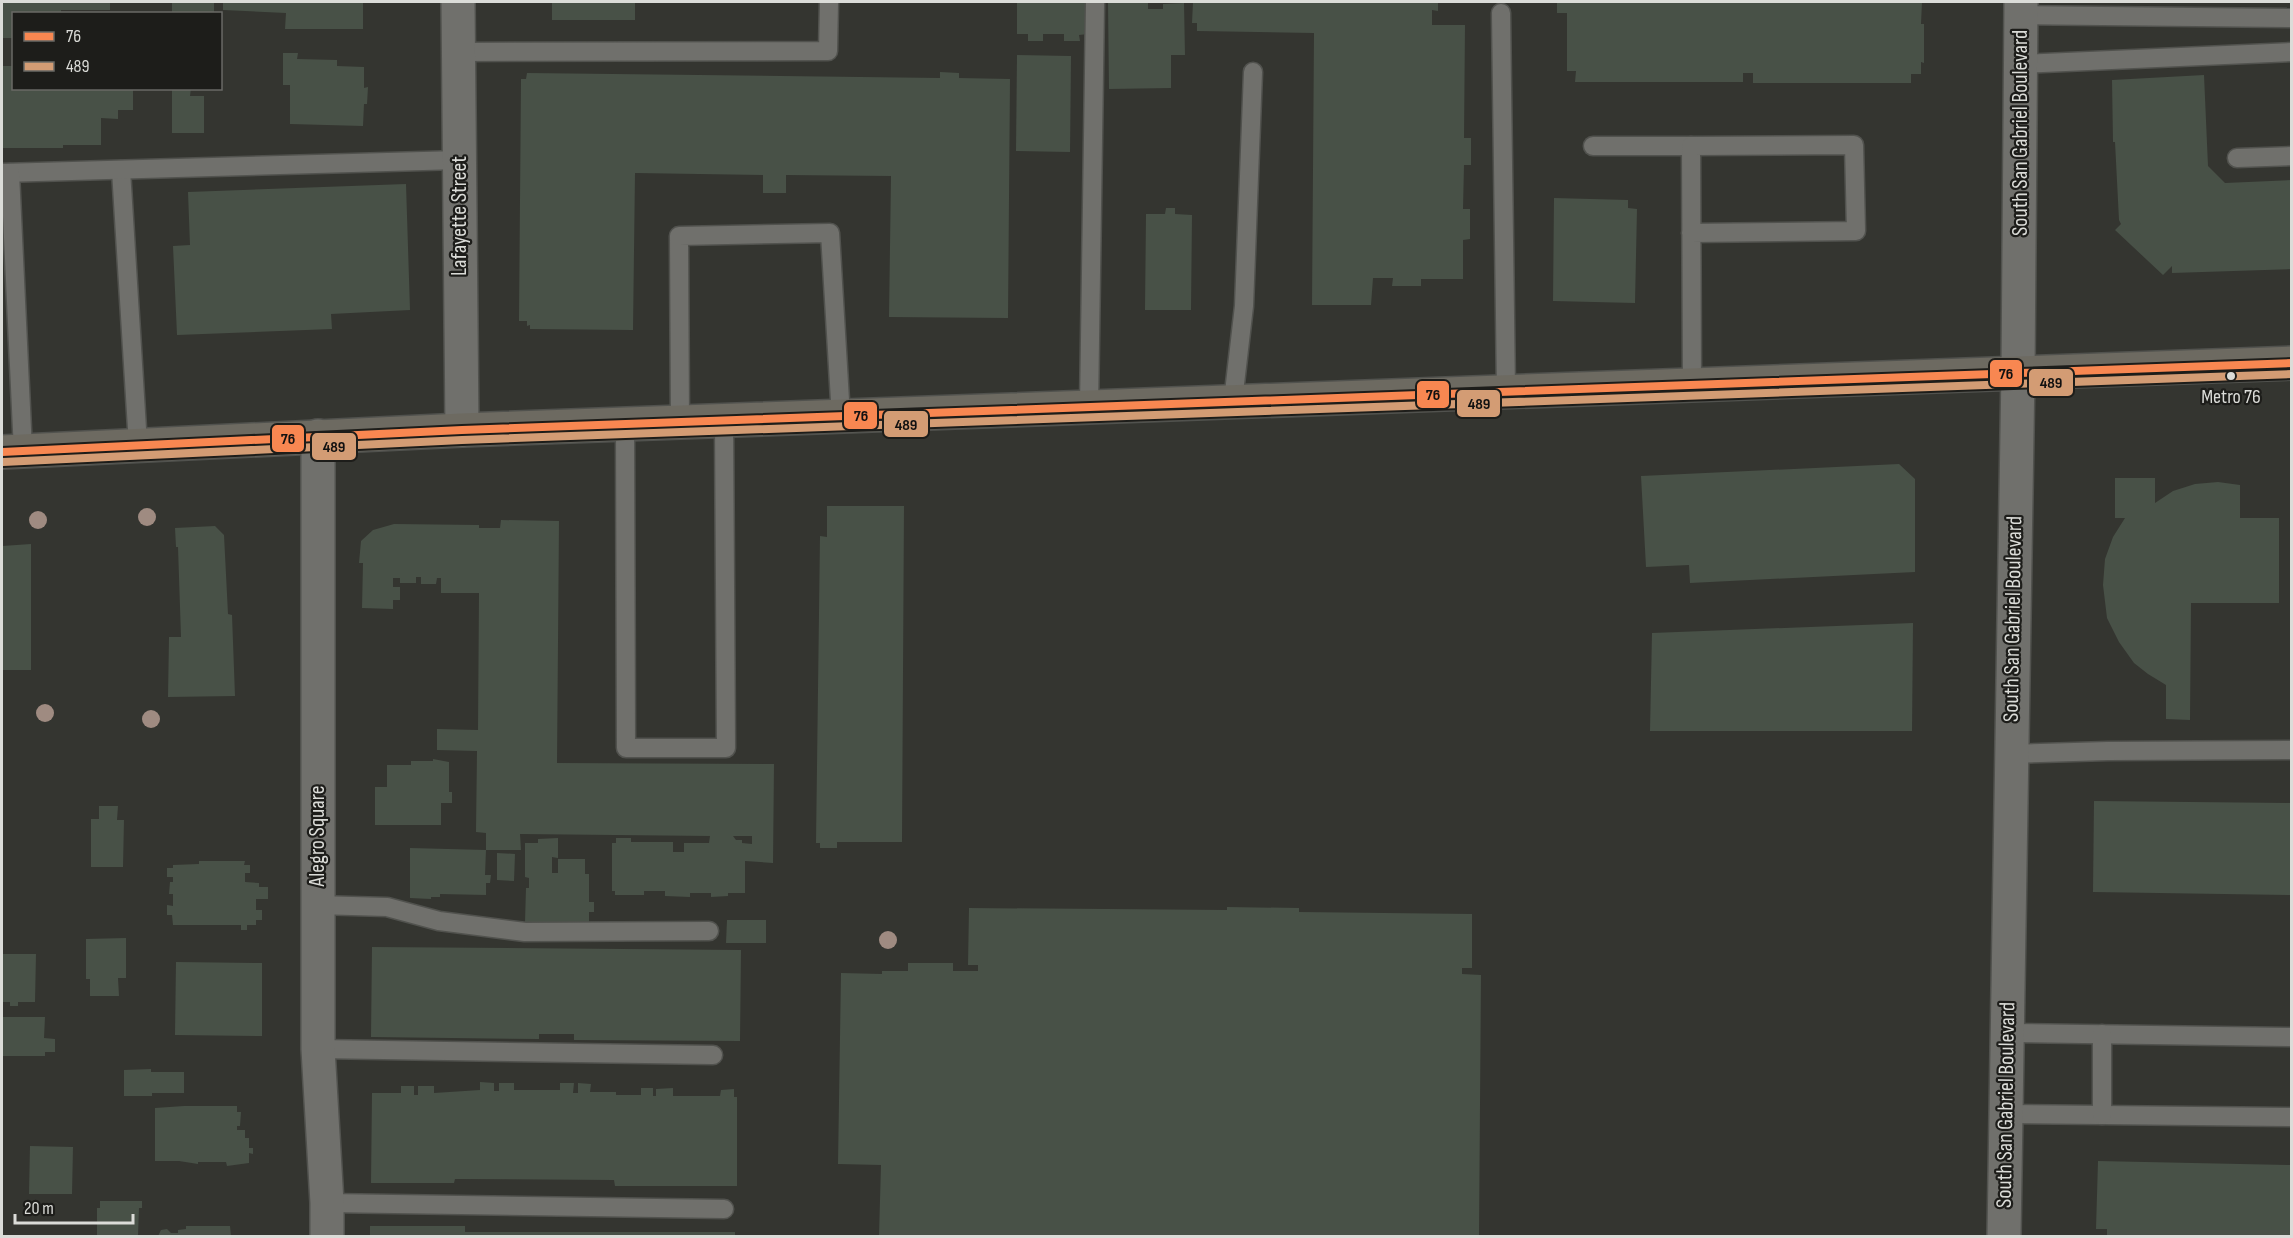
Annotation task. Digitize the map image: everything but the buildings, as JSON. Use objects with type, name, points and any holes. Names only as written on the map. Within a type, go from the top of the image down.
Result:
[{"type":"main road","points":[[12,451],[462,430],[2018,371],[2292,363]]},
{"type":"street","name":"Lafayette Street","points":[[458,2],[462,430]]},
{"type":"street","name":"South San Gabriel Boulevard","points":[[2004,1236],[2018,371],[2020,8]]},
{"type":"street","name":"Alegro Square","points":[[318,436],[318,1048],[327,1236]]},
{"type":"lane","points":[[458,52],[828,51],[830,2]]},
{"type":"lane","points":[[1089,407],[1095,4]]},
{"type":"lane","points":[[2020,8],[2292,18]]},
{"type":"lane","points":[[1501,13],[1506,392]]},
{"type":"lane","points":[[2020,64],[2292,52]]},
{"type":"lane","points":[[1233,401],[1244,306],[1253,72]]},
{"type":"lane","points":[[1593,146],[1854,145],[1856,231],[1691,232]]},
{"type":"lane","points":[[1691,146],[1692,384]]},
{"type":"lane","points":[[2237,158],[2292,156]]},
{"type":"lane","points":[[12,451],[6,173],[459,160]]},
{"type":"lane","points":[[121,170],[138,445]]},
{"type":"lane","points":[[680,423],[679,236],[830,233],[842,417]]},
{"type":"lane","points":[[625,425],[626,748],[726,748],[724,421]]},
{"type":"lane","points":[[2011,754],[2292,750]]},
{"type":"lane","points":[[317,905],[387,907],[439,921],[525,932],[709,931]]},
{"type":"lane","points":[[2007,1033],[2292,1038]]},
{"type":"lane","points":[[2102,1034],[2102,1115]]},
{"type":"lane","points":[[318,1048],[713,1055]]},
{"type":"lane","points":[[2006,1114],[2292,1117]]},
{"type":"lane","points":[[327,1203],[724,1209]]},
{"type":"transit line","name":"76","points":[[2,452],[462,430],[2292,363]]},
{"type":"transit line","name":"489","points":[[3,462],[462,440],[2292,374]]},
{"type":"place","name":"Metro 76","points":[[2231,376]]}]
